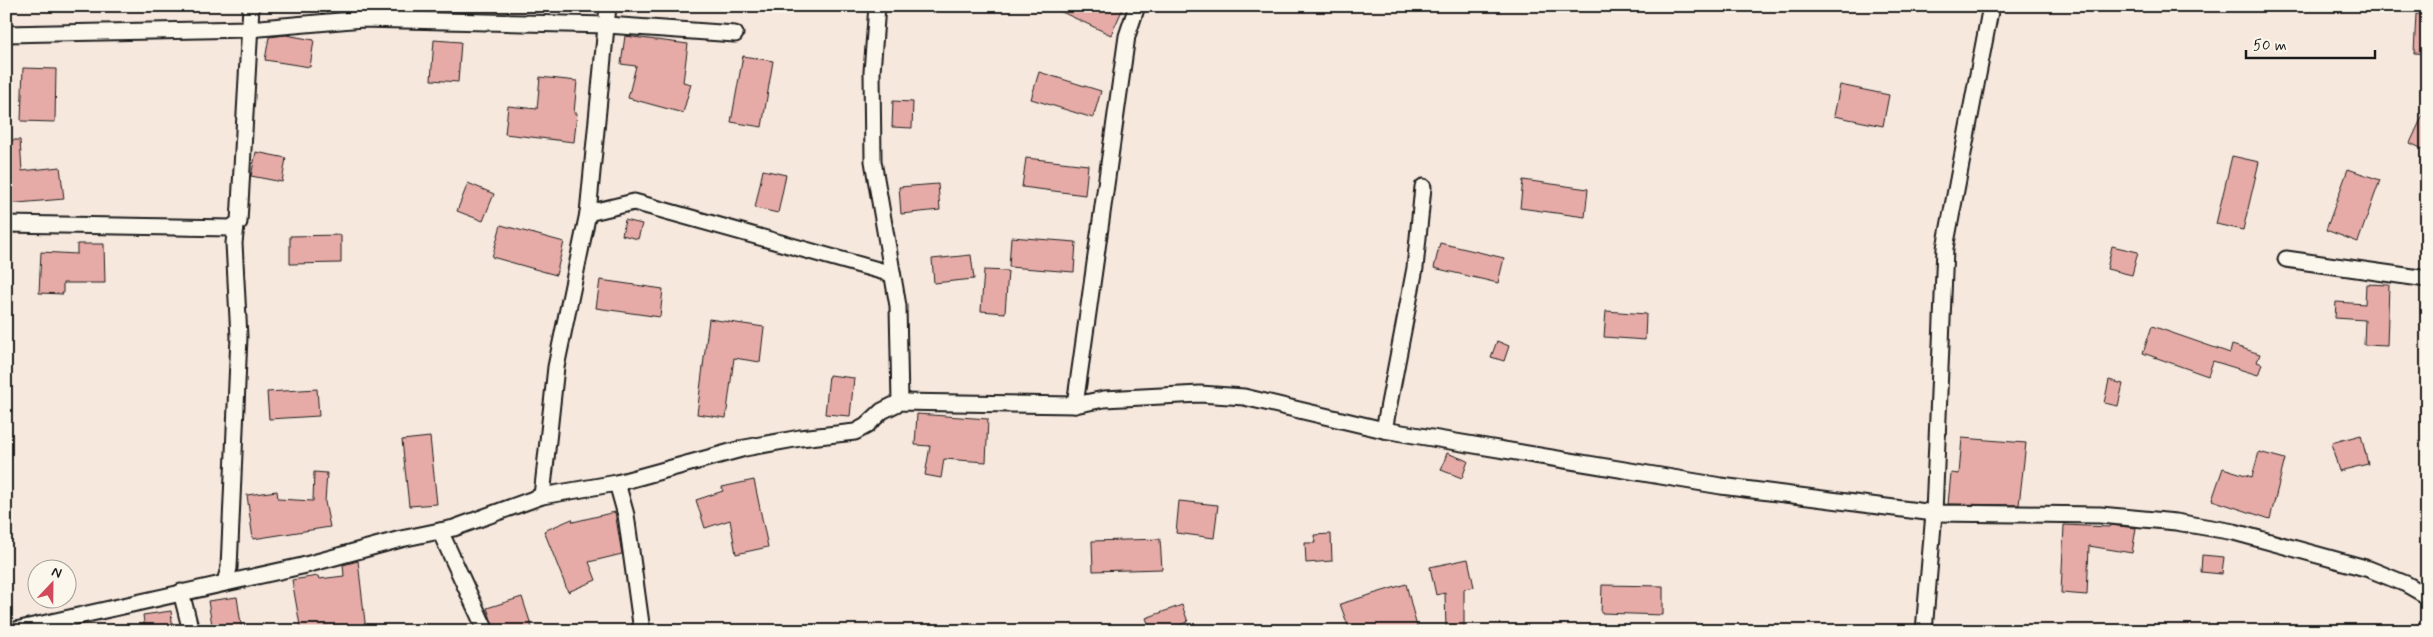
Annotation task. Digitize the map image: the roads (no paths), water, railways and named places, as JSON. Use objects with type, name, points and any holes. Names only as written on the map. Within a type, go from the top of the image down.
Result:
[{"type":"street","points":[[6,224],[231,228],[236,226],[240,222],[251,6]]},
{"type":"street","points":[[542,496],[556,367],[588,213],[608,6]]},
{"type":"street","points":[[877,6],[872,72],[874,161],[898,306],[900,402]]},
{"type":"street","points":[[1075,406],[1127,36],[1137,6]]},
{"type":"street","points":[[1924,631],[1934,513],[1944,248],[1991,6]]},
{"type":"street","points":[[6,34],[249,29],[363,19],[606,25],[735,34]]},
{"type":"street","points":[[1384,430],[1415,268],[1423,187]]},
{"type":"street","points":[[588,213],[634,202],[892,274]]},
{"type":"street","points":[[225,582],[229,568],[239,337],[234,243],[236,226]]},
{"type":"street","points":[[2286,259],[2427,279]]},
{"type":"street","points":[[11,631],[302,566],[401,539],[454,528],[542,496],[617,483],[745,448],[800,438],[855,432],[866,426],[882,411],[900,402],[1075,406],[1104,399],[1200,394],[1244,397],[1384,430],[1721,486],[1934,513],[2100,515],[2176,522],[2234,532],[2369,569],[2406,584],[2427,596]]},
{"type":"street","points":[[617,483],[626,515],[642,631]]},
{"type":"street","points":[[440,530],[486,631]]},
{"type":"street","points":[[181,592],[191,631]]}]
